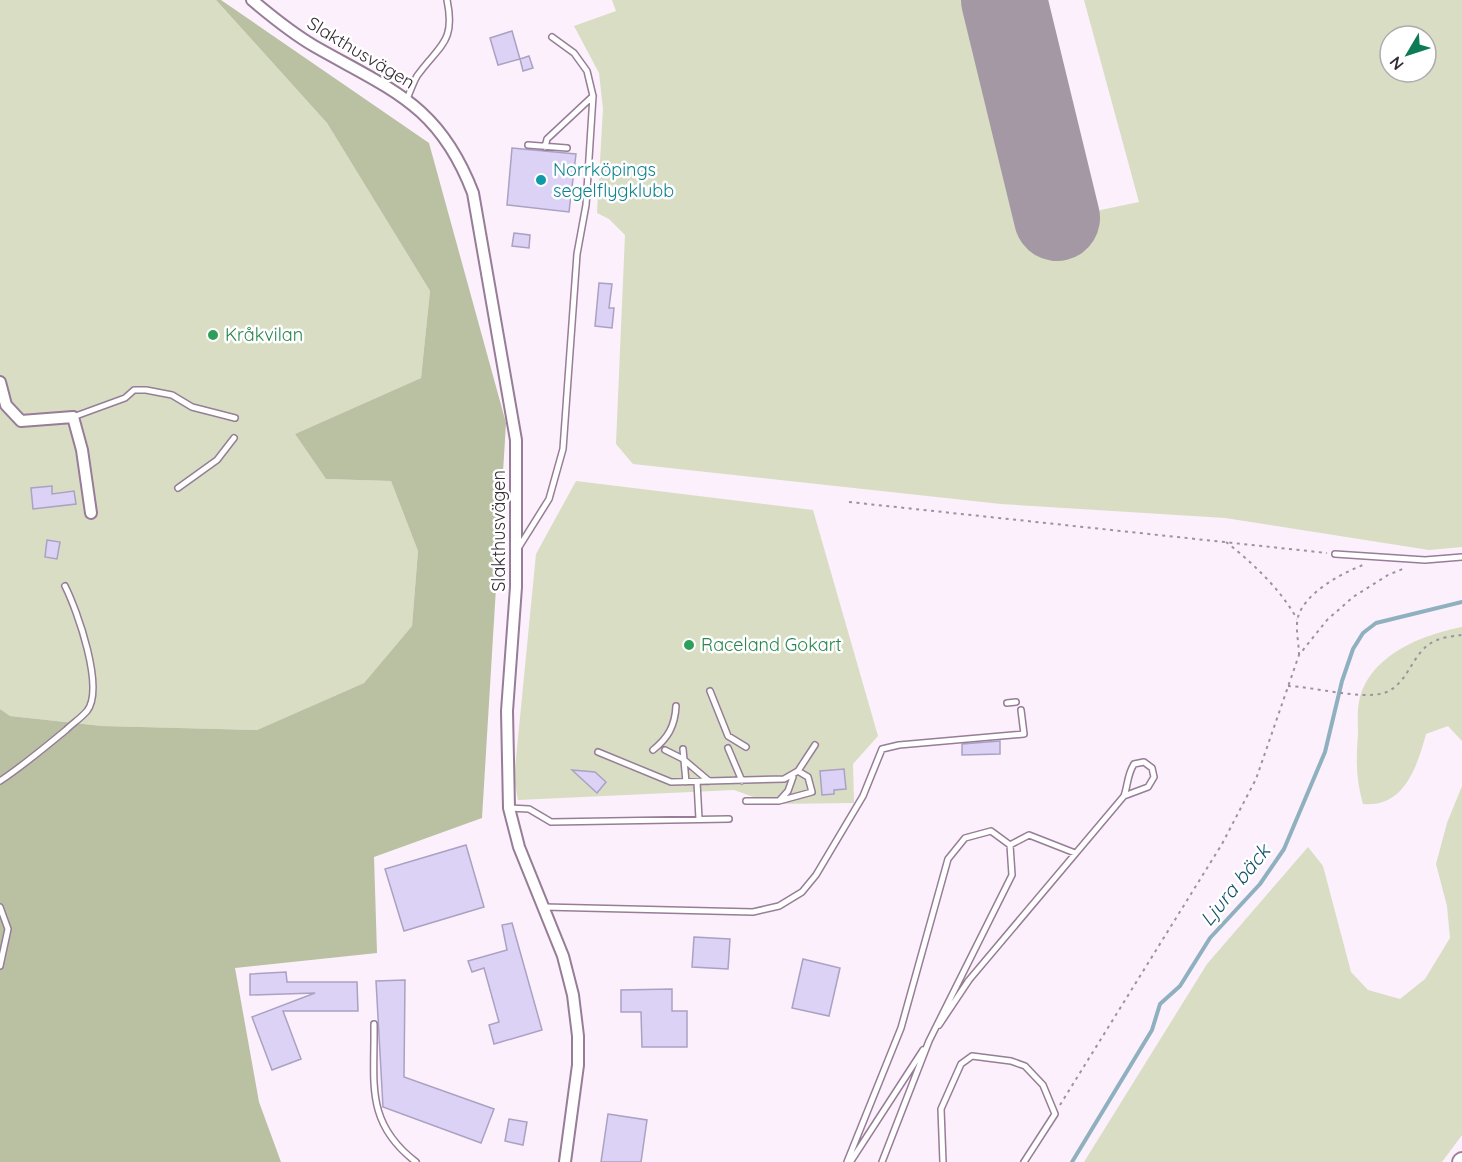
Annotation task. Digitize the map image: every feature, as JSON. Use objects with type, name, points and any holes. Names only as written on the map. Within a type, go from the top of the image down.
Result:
[{"type":"street","name":"Slakthusvägen","points":[[252,0],[313,45],[407,99],[440,130],[461,160],[473,193],[516,440],[516,587],[507,711],[509,808],[519,847],[563,956],[573,995],[578,1036],[578,1065],[565,1162]]},
{"type":"street","points":[[0,382],[6,405],[21,421],[73,417],[91,513]]},
{"type":"lane","points":[[407,99],[417,77],[447,41],[451,20],[447,0]]},
{"type":"lane","points":[[516,550],[549,499],[563,449],[576,254],[586,205],[593,96],[587,71],[574,53],[552,37]]},
{"type":"lane","points":[[545,147],[547,139],[593,96]]},
{"type":"lane","points":[[528,145],[567,148]]},
{"type":"lane","points":[[73,417],[125,398],[134,390],[146,390],[172,395],[192,407],[235,418]]},
{"type":"lane","points":[[178,488],[217,460],[234,438]]},
{"type":"lane","points":[[1335,554],[1425,560],[1462,557]]},
{"type":"lane","points":[[0,781],[29,762],[88,710],[92,696],[90,658],[77,614],[65,586]]},
{"type":"lane","points":[[710,691],[728,736],[746,747]]},
{"type":"lane","points":[[1007,704],[1016,702]]},
{"type":"lane","points":[[653,750],[667,739],[676,718],[676,706]]},
{"type":"lane","points":[[544,907],[753,912],[778,906],[802,892],[816,875],[863,796],[882,749],[899,745],[1024,734],[1021,710]]},
{"type":"lane","points":[[779,801],[788,791],[793,777],[815,746]]},
{"type":"lane","points":[[728,748],[742,780]]},
{"type":"lane","points":[[683,749],[686,782]]},
{"type":"lane","points":[[665,750],[683,759],[709,781]]},
{"type":"lane","points":[[598,752],[659,780],[697,782],[784,780],[793,777]]},
{"type":"lane","points":[[849,1162],[969,980],[1124,796],[1128,786],[1128,774],[1134,764],[1144,762],[1152,768],[1154,777],[1148,787],[1124,796]]},
{"type":"lane","points":[[746,801],[779,801],[812,792],[808,777],[798,771]]},
{"type":"lane","points":[[697,782],[699,819]]},
{"type":"lane","points":[[509,808],[530,809],[551,822],[729,819]]},
{"type":"lane","points":[[849,1162],[901,1028],[948,859],[965,838],[991,831],[1010,845],[1012,875],[1005,894],[929,1041],[882,1162]]},
{"type":"lane","points":[[1010,845],[1029,835],[1075,853]]},
{"type":"lane","points":[[0,907],[8,929],[0,966]]},
{"type":"lane","points":[[374,1024],[375,1104],[380,1120],[389,1136],[416,1162]]},
{"type":"lane","points":[[943,1162],[941,1109],[961,1064],[972,1056],[1011,1061],[1025,1066],[1043,1085],[1055,1113],[1024,1162]]},
{"type":"path","points":[[849,502],[1335,554]]},
{"type":"path","points":[[1224,541],[1244,556],[1288,602],[1298,619]]},
{"type":"path","points":[[1299,655],[1298,619],[1305,602],[1354,568],[1383,557]]},
{"type":"path","points":[[1055,1113],[1222,844],[1256,779],[1299,655],[1327,620],[1353,597],[1388,575],[1425,560]]},
{"type":"path","points":[[1288,686],[1373,695],[1394,688],[1431,644],[1462,635]]},
{"type":"green space","name":"Kråkvilan","points":[[0,0],[216,0],[327,123],[430,291],[421,378],[295,434],[326,479],[391,481],[418,551],[412,626],[364,683],[257,730],[102,726],[10,716],[0,709]]},
{"type":"green space","points":[[216,0],[221,0],[429,143],[506,423],[482,818],[374,857],[377,953],[235,968],[259,1102],[281,1162],[0,1162],[0,709],[10,716],[102,726],[257,730],[364,683],[412,626],[418,551],[391,481],[326,479],[295,434],[421,378],[430,291],[327,123]]},
{"type":"green space","points":[[612,0],[970,0],[1024,226],[1139,202],[1084,0],[1462,0],[1462,547],[1429,550],[1225,518],[1001,504],[633,464],[616,444],[625,235],[609,219],[597,213],[603,109],[599,73],[574,26],[616,11]]},
{"type":"green space","name":"Raceland Gokart","points":[[576,481],[813,510],[878,736],[853,764],[854,803],[773,804],[734,790],[518,800],[514,779],[536,554]]},
{"type":"green space","points":[[1462,627],[1462,741],[1448,726],[1426,734],[1413,772],[1399,792],[1377,803],[1363,804],[1357,761],[1358,706],[1364,686],[1373,672],[1398,650],[1430,636]]},
{"type":"green space","points":[[1462,786],[1462,1135],[1442,1162],[1084,1162],[1207,964],[1308,847],[1323,866],[1351,972],[1368,990],[1400,999],[1425,979],[1450,938],[1447,906],[1436,864],[1447,823]]},
{"type":"building","points":[[512,31],[520,59],[498,65],[490,38]]},
{"type":"building","points":[[529,56],[533,68],[523,71],[520,59]]},
{"type":"building","name":"Norrköpings segelflygklubb","points":[[512,148],[576,154],[569,212],[507,205]]},
{"type":"building","points":[[514,233],[530,235],[529,248],[512,246]]},
{"type":"building","points":[[599,283],[612,284],[609,308],[614,308],[612,328],[595,326]]},
{"type":"building","points":[[52,486],[52,494],[74,491],[76,504],[33,509],[31,488]]},
{"type":"building","points":[[47,540],[60,542],[57,559],[45,557]]},
{"type":"building","points":[[1000,741],[1000,754],[962,755],[962,744]]},
{"type":"building","points":[[844,769],[846,789],[834,790],[834,794],[822,795],[820,771]]},
{"type":"building","points":[[572,770],[595,772],[606,782],[597,793]]},
{"type":"building","points":[[466,845],[484,907],[404,931],[385,869]]},
{"type":"building","points":[[512,923],[542,1030],[494,1044],[489,1025],[499,1022],[484,968],[472,972],[468,961],[507,950],[502,925]]},
{"type":"building","points":[[694,937],[730,939],[728,969],[692,967]]},
{"type":"building","points":[[803,959],[840,968],[829,1016],[792,1008]]},
{"type":"building","points":[[286,972],[287,982],[357,982],[358,1011],[283,1011],[301,1059],[272,1070],[252,1017],[315,993],[250,995],[250,974]]},
{"type":"building","points":[[405,980],[404,1077],[494,1109],[481,1143],[383,1107],[376,981]]},
{"type":"building","points":[[672,989],[672,1011],[687,1011],[687,1047],[642,1047],[641,1012],[621,1012],[621,990]]},
{"type":"building","points":[[608,1114],[647,1120],[641,1162],[601,1162]]},
{"type":"building","points":[[509,1119],[527,1122],[523,1145],[505,1141]]},
{"type":"waterway","name":"Ljura bäck","points":[[1072,1162],[1152,1030],[1160,1004],[1180,986],[1210,938],[1260,884],[1284,849],[1325,752],[1342,681],[1353,649],[1363,633],[1376,623],[1462,602]]},
{"type":"runway","points":[[1004,0],[1057,218]]},
{"type":"place","name":"Norrköpings segelflygklubb","points":[[541,180]]},
{"type":"place","name":"Kråkvilan","points":[[213,335]]},
{"type":"place","name":"Raceland Gokart","points":[[689,645]]}]
